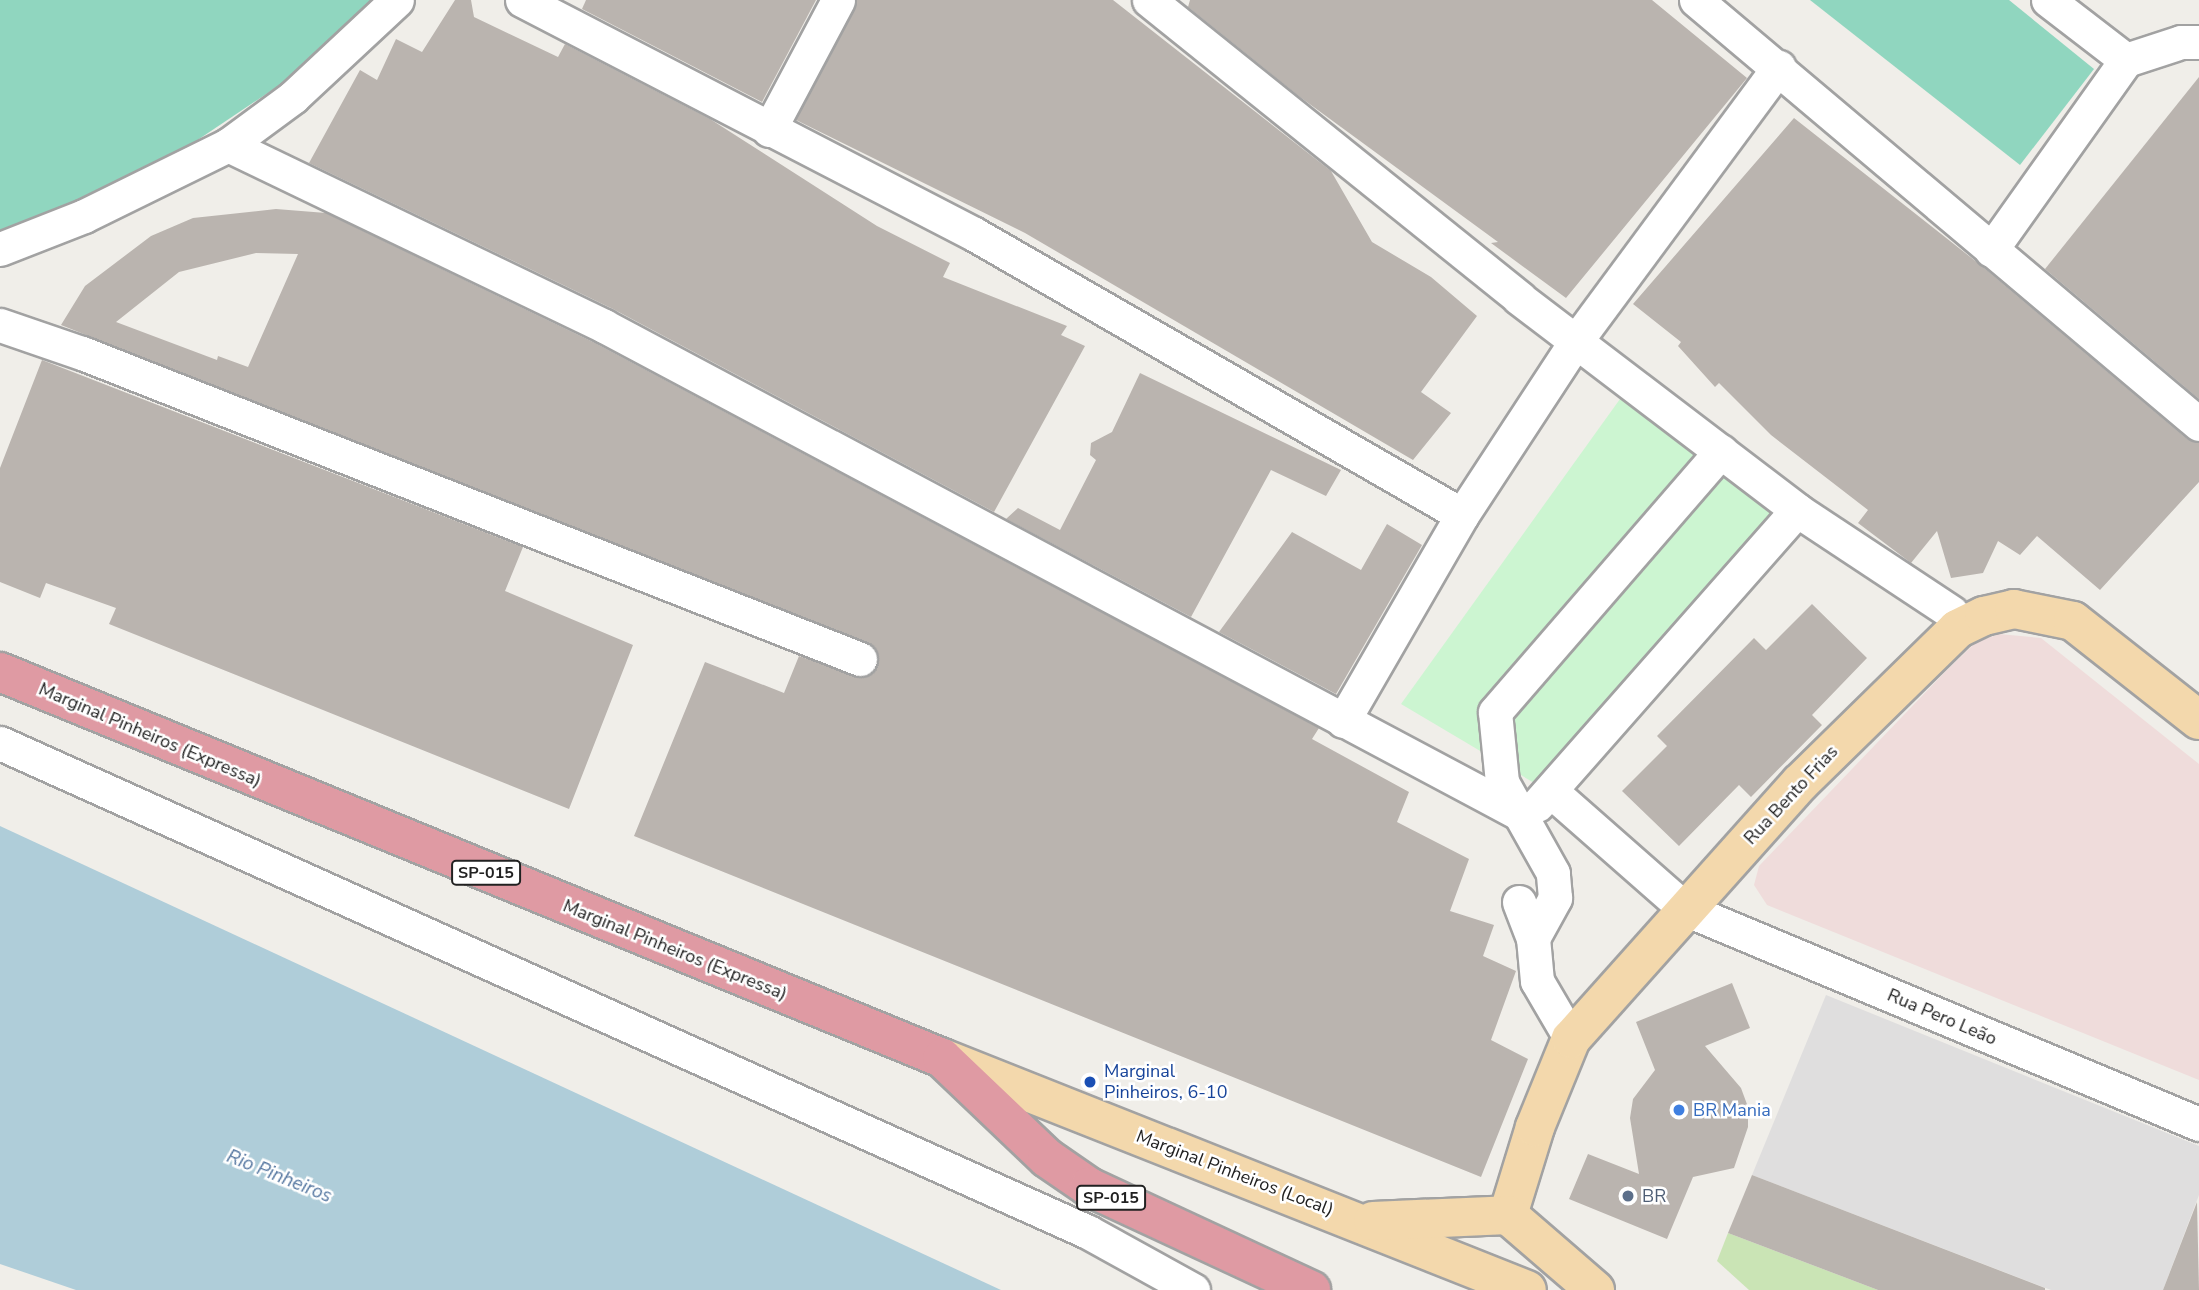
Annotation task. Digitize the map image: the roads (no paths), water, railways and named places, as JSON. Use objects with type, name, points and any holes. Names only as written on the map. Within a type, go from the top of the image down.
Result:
[{"type":"highway","name":"Marginal Pinheiros (Expressa)","points":[[0,672],[942,1058],[1037,1149],[1089,1187],[1311,1290]]},
{"type":"main road","name":"Rua Bento Frias","points":[[1508,1215],[1535,1127],[1572,1039],[1800,783],[1937,645],[1984,616],[2014,609],[2073,621],[2199,720]]},
{"type":"main road","name":"Marginal Pinheiros (Local)","points":[[942,1058],[1528,1290]]},
{"type":"main road","points":[[1356,1221],[1508,1215],[1595,1290]]},
{"type":"street","points":[[0,249],[84,216],[228,145],[293,97],[397,0]]},
{"type":"street","points":[[522,0],[974,234],[1462,515]]},
{"type":"street","points":[[769,130],[838,0]]},
{"type":"street","points":[[1149,0],[1576,341],[1797,510],[1951,612]]},
{"type":"street","points":[[1696,0],[1779,67],[1991,250],[2199,424]]},
{"type":"street","points":[[2048,0],[2126,60]]},
{"type":"street","points":[[1991,250],[2126,60],[2180,42],[2199,42]]},
{"type":"street","points":[[1343,721],[1462,515],[1576,341],[1779,67]]},
{"type":"street","points":[[228,145],[604,326],[1524,816]]},
{"type":"street","points":[[0,325],[95,358],[860,659]]},
{"type":"street","points":[[1533,938],[1555,898],[1553,873],[1524,816],[1502,782],[1495,712],[1721,451]]},
{"type":"street","points":[[1524,816],[1552,792],[1664,657],[1797,510]]},
{"type":"street","points":[[0,743],[1088,1232],[1193,1290]]},
{"type":"street","name":"Rua Pero Leão","points":[[1552,792],[1685,909],[2199,1124]]},
{"type":"street","points":[[1520,902],[1533,938],[1537,981],[1572,1039]]},
{"type":"water","name":"Rio Pinheiros","points":[[0,826],[1001,1290],[76,1290],[0,1264]]},
{"type":"place","name":"Marginal Pinheiros, 6-10","points":[[1090,1082]]},
{"type":"place","name":"BR Mania","points":[[1679,1110]]},
{"type":"place","name":"BR","points":[[1628,1196]]}]
